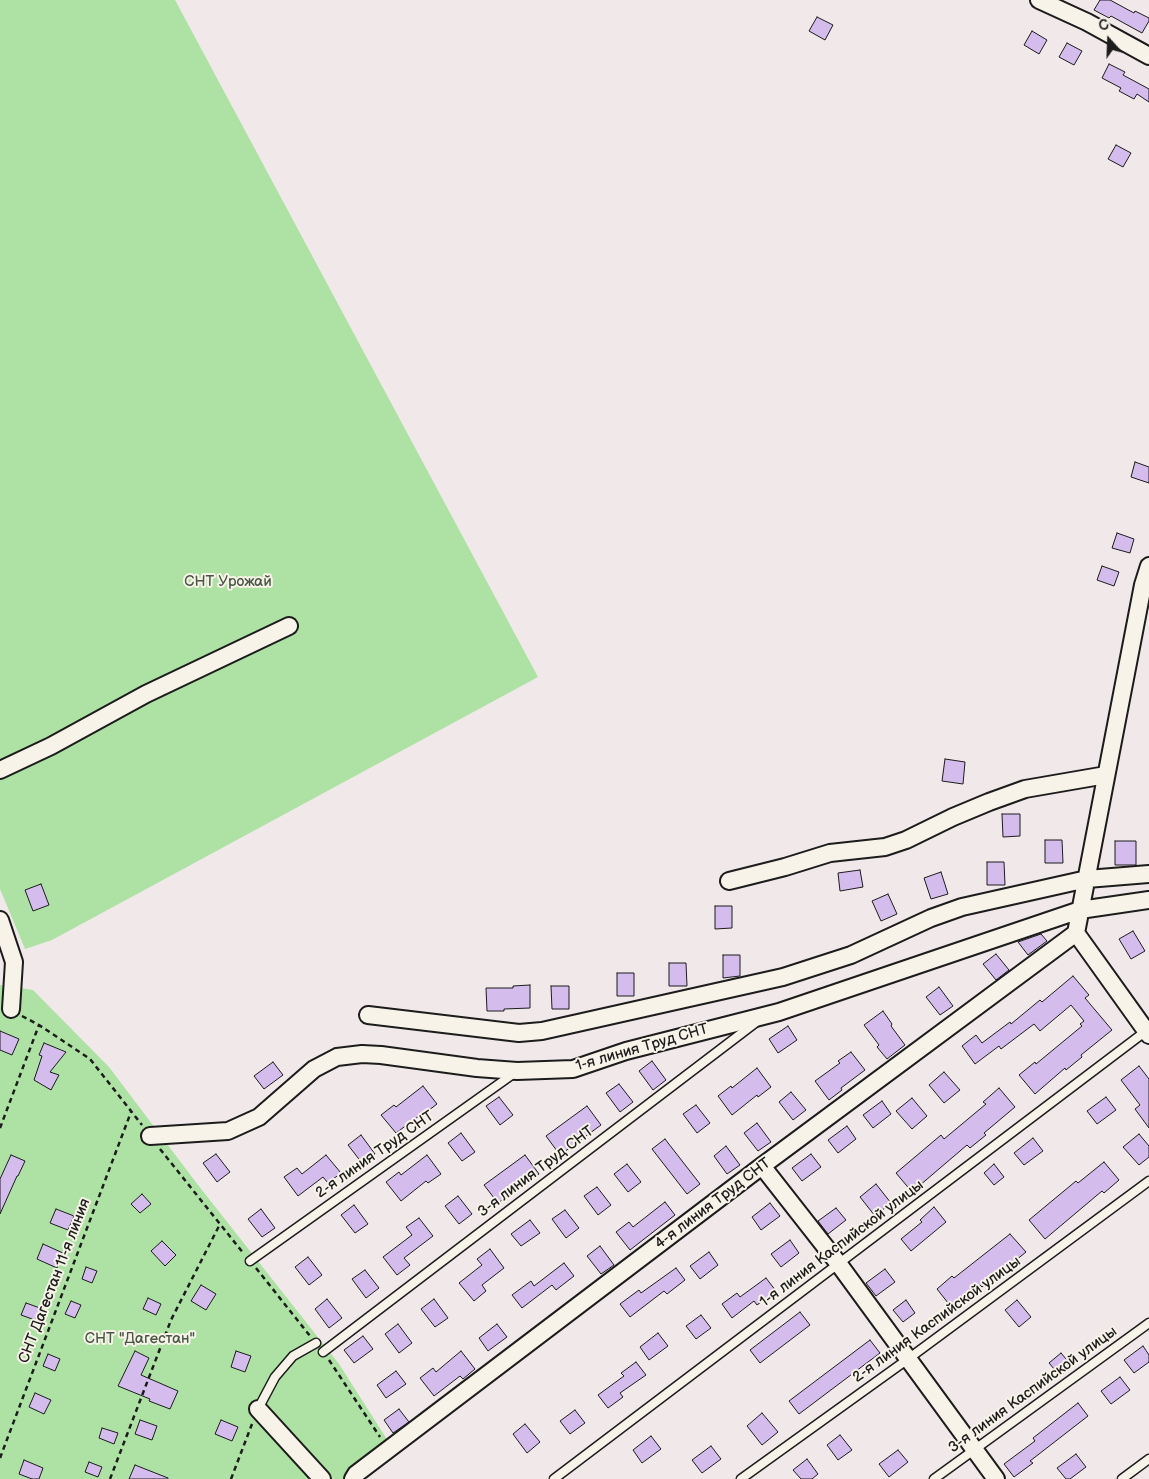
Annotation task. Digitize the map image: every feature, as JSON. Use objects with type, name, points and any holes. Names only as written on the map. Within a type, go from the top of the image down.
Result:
[{"type":"street","points":[[1039,0],[1087,22],[1149,56]]},
{"type":"street","points":[[1148,1033],[1076,933],[1143,585],[1149,566]]},
{"type":"street","points":[[0,770],[51,746],[146,694],[289,626]]},
{"type":"street","points":[[729,881],[830,853],[885,847],[906,840],[962,813],[1025,789],[1106,775]]},
{"type":"street","points":[[368,1015],[519,1034],[542,1031],[783,976],[851,955],[931,918],[962,907],[1087,879],[1149,874]]},
{"type":"street","name":"1-я линия Труд СНТ","points":[[150,1136],[228,1132],[259,1117],[314,1069],[337,1057],[362,1054],[381,1055],[478,1068],[517,1071],[573,1069],[626,1051],[779,1012],[1080,910],[1149,900]]},
{"type":"street","points":[[0,920],[14,962],[11,1009]]},
{"type":"street","name":"4-я линия Труд СНТ","points":[[353,1479],[356,1474],[762,1166],[1076,933]]},
{"type":"street","points":[[762,1166],[838,1263],[996,1479]]},
{"type":"street","points":[[258,1409],[322,1479]]},
{"type":"lane","name":"3-я линия Труд СНТ","points":[[323,1352],[766,1014]]},
{"type":"lane","name":"1-я линия Каспийской улицы","points":[[554,1479],[838,1263],[1148,1033]]},
{"type":"lane","name":"2-я линия Труд СНТ","points":[[250,1261],[517,1071]]},
{"type":"lane","name":"2-я линия Каспийской улицы","points":[[741,1479],[1149,1182]]},
{"type":"lane","name":"3-я линия Каспийской улицы","points":[[934,1479],[1149,1322]]},
{"type":"lane","points":[[258,1409],[275,1377],[293,1356],[316,1343]]},
{"type":"lane","points":[[1122,1479],[1149,1459]]},
{"type":"path","points":[[0,1128],[39,1025],[90,1059],[316,1343]]},
{"type":"path","name":"СНТ Дагестан 11-я линия","points":[[0,1458],[131,1112]]},
{"type":"path","points":[[110,1479],[171,1320],[220,1224]]},
{"type":"path","points":[[323,1352],[389,1450]]},
{"type":"path","points":[[230,1479],[258,1409]]},
{"type":"green space","name":"СНТ Урожай","points":[[0,0],[175,0],[538,677],[52,940],[25,949],[0,889]]},
{"type":"green space","name":"СНТ \"Дагестан\"","points":[[0,985],[33,990],[109,1067],[198,1185],[339,1364],[397,1455],[366,1479],[0,1479]]},
{"type":"building","points":[[1100,0],[1110,0],[1134,13],[1135,11],[1149,18],[1142,33],[1111,16],[1109,18],[1094,10]]},
{"type":"building","points":[[817,17],[833,25],[825,40],[809,31]]},
{"type":"building","points":[[1032,31],[1047,40],[1039,54],[1024,45]]},
{"type":"building","points":[[1067,43],[1082,51],[1074,65],[1059,57]]},
{"type":"building","points":[[1109,64],[1125,72],[1123,75],[1149,89],[1149,102],[1137,94],[1134,99],[1119,91],[1121,88],[1102,78]]},
{"type":"building","points":[[1116,145],[1131,153],[1123,167],[1108,159]]},
{"type":"building","points":[[1135,462],[1149,467],[1149,483],[1131,477]]},
{"type":"building","points":[[1117,533],[1134,539],[1130,553],[1112,548]]},
{"type":"building","points":[[1102,566],[1119,572],[1114,586],[1097,580]]},
{"type":"building","points":[[945,759],[965,762],[963,784],[942,781]]},
{"type":"building","points":[[1002,814],[1020,814],[1020,836],[1003,837]]},
{"type":"building","points":[[1045,840],[1062,840],[1063,863],[1045,863]]},
{"type":"building","points":[[1115,841],[1136,841],[1136,865],[1115,865]]},
{"type":"building","points":[[987,862],[1004,862],[1005,885],[987,885]]},
{"type":"building","points":[[860,870],[863,887],[840,891],[838,873]]},
{"type":"building","points":[[941,872],[948,894],[931,899],[924,878]]},
{"type":"building","points":[[41,884],[49,905],[33,911],[25,890]]},
{"type":"building","points":[[888,894],[897,914],[881,921],[872,901]]},
{"type":"building","points":[[715,906],[732,906],[732,928],[715,929]]},
{"type":"building","points":[[1133,931],[1145,951],[1131,959],[1119,939]]},
{"type":"building","points":[[1041,934],[1047,941],[1028,955],[1018,942]]},
{"type":"building","points":[[996,954],[1009,970],[996,980],[983,964]]},
{"type":"building","points":[[723,955],[740,955],[740,976],[723,978]]},
{"type":"building","points":[[669,963],[686,963],[687,986],[669,986]]},
{"type":"building","points":[[617,973],[634,973],[634,996],[617,996]]},
{"type":"building","points":[[1073,976],[1089,995],[1085,998],[1112,1030],[1081,1055],[1082,1057],[1066,1070],[1065,1068],[1035,1094],[1019,1075],[1035,1062],[1036,1064],[1082,1026],[1080,1024],[1084,1021],[1071,1005],[1040,1031],[1034,1024],[1001,1049],[999,1046],[975,1064],[962,1046],[976,1035],[982,1043],[1010,1022],[1011,1024],[1040,1000],[1042,1002]]},
{"type":"building","points":[[530,985],[530,1008],[487,1011],[486,988],[513,988],[513,986]]},
{"type":"building","points":[[551,986],[569,986],[569,1009],[552,1009]]},
{"type":"building","points":[[939,987],[953,1006],[940,1015],[926,997]]},
{"type":"building","points":[[883,1011],[905,1045],[887,1059],[877,1047],[879,1045],[864,1025]]},
{"type":"building","points":[[788,1026],[797,1040],[778,1053],[769,1039]]},
{"type":"building","points":[[0,1031],[19,1039],[12,1055],[0,1050]]},
{"type":"building","points":[[44,1043],[66,1052],[50,1072],[59,1075],[51,1090],[34,1080],[42,1056],[39,1055]]},
{"type":"building","points":[[851,1052],[865,1070],[841,1088],[842,1090],[829,1100],[815,1081],[840,1063],[838,1061]]},
{"type":"building","points":[[652,1061],[666,1080],[653,1090],[639,1071]]},
{"type":"building","points":[[273,1062],[283,1075],[264,1089],[254,1076]]},
{"type":"building","points":[[1139,1066],[1149,1079],[1149,1128],[1135,1109],[1140,1105],[1121,1080]]},
{"type":"building","points":[[757,1068],[771,1087],[758,1097],[757,1095],[732,1115],[718,1096],[731,1086],[732,1088]]},
{"type":"building","points":[[944,1072],[960,1090],[944,1103],[929,1085]]},
{"type":"building","points":[[619,1084],[633,1102],[620,1112],[606,1093]]},
{"type":"building","points":[[423,1086],[437,1104],[396,1133],[381,1115],[394,1105],[396,1107]]},
{"type":"building","points":[[999,1088],[1015,1107],[984,1133],[986,1135],[970,1148],[967,1145],[912,1192],[896,1173],[941,1135],[944,1139],[986,1104],[983,1102]]},
{"type":"building","points":[[791,1092],[806,1110],[793,1120],[779,1102]]},
{"type":"building","points":[[499,1097],[513,1115],[500,1125],[486,1106]]},
{"type":"building","points":[[1106,1097],[1116,1110],[1097,1124],[1087,1111]]},
{"type":"building","points":[[912,1098],[927,1116],[912,1129],[896,1111]]},
{"type":"building","points":[[882,1101],[891,1114],[873,1128],[863,1115]]},
{"type":"building","points":[[696,1105],[710,1123],[697,1133],[683,1114]]},
{"type":"building","points":[[587,1106],[601,1125],[560,1155],[546,1136]]},
{"type":"building","points":[[757,1123],[771,1142],[758,1151],[744,1133]]},
{"type":"building","points":[[847,1126],[856,1139],[838,1153],[828,1140]]},
{"type":"building","points":[[461,1133],[475,1152],[462,1161],[448,1143]]},
{"type":"building","points":[[1139,1134],[1149,1146],[1149,1157],[1139,1165],[1123,1147]]},
{"type":"building","points":[[361,1135],[375,1154],[362,1163],[348,1145]]},
{"type":"building","points":[[1033,1138],[1043,1151],[1024,1165],[1014,1153]]},
{"type":"building","points":[[665,1139],[700,1184],[687,1194],[652,1149]]},
{"type":"building","points":[[726,1146],[740,1165],[727,1174],[714,1156]]},
{"type":"building","points":[[216,1154],[230,1172],[217,1182],[203,1163]]},
{"type":"building","points":[[811,1154],[821,1167],[802,1181],[792,1168]]},
{"type":"building","points":[[11,1155],[25,1161],[0,1214],[0,1179]]},
{"type":"building","points":[[326,1155],[341,1173],[328,1183],[323,1177],[298,1196],[284,1177],[297,1168],[302,1174]]},
{"type":"building","points":[[427,1155],[441,1174],[428,1183],[426,1181],[401,1201],[386,1182],[399,1172],[401,1175]]},
{"type":"building","points":[[525,1155],[539,1174],[498,1203],[484,1185]]},
{"type":"building","points":[[1104,1162],[1119,1180],[1104,1193],[1102,1191],[1045,1239],[1029,1220],[1076,1181],[1078,1183]]},
{"type":"building","points":[[627,1164],[641,1182],[628,1192],[614,1174]]},
{"type":"building","points":[[994,1164],[1004,1177],[994,1185],[984,1173]]},
{"type":"building","points":[[876,1184],[891,1203],[875,1216],[860,1197]]},
{"type":"building","points":[[597,1187],[611,1205],[598,1215],[584,1196]]},
{"type":"building","points":[[142,1194],[151,1204],[140,1213],[131,1204]]},
{"type":"building","points":[[458,1196],[472,1214],[459,1224],[445,1206]]},
{"type":"building","points":[[665,1202],[675,1215],[630,1250],[616,1232],[629,1222],[633,1227]]},
{"type":"building","points":[[770,1203],[780,1216],[761,1230],[752,1217]]},
{"type":"building","points":[[354,1205],[368,1224],[355,1233],[341,1215]]},
{"type":"building","points":[[934,1207],[946,1222],[911,1251],[901,1239],[922,1222],[920,1220]]},
{"type":"building","points":[[836,1208],[846,1220],[828,1234],[818,1221]]},
{"type":"building","points":[[56,1209],[74,1216],[68,1230],[50,1223]]},
{"type":"building","points":[[261,1209],[275,1228],[262,1237],[248,1219]]},
{"type":"building","points":[[565,1210],[579,1228],[566,1238],[552,1219]]},
{"type":"building","points":[[419,1218],[433,1236],[404,1258],[410,1265],[397,1275],[383,1257],[412,1235],[406,1227]]},
{"type":"building","points":[[530,1220],[540,1233],[521,1246],[511,1234]]},
{"type":"building","points":[[1010,1234],[1026,1252],[952,1308],[937,1289]]},
{"type":"building","points":[[790,1240],[799,1253],[781,1267],[771,1254]]},
{"type":"building","points":[[162,1241],[176,1255],[165,1266],[151,1251]]},
{"type":"building","points":[[43,1244],[63,1253],[57,1268],[37,1259]]},
{"type":"building","points":[[600,1246],[614,1265],[601,1274],[587,1256]]},
{"type":"building","points":[[490,1249],[504,1268],[482,1285],[486,1291],[474,1301],[459,1283],[482,1265],[477,1259]]},
{"type":"building","points":[[709,1252],[718,1265],[700,1279],[690,1266]]},
{"type":"building","points":[[308,1257],[322,1275],[309,1285],[295,1267]]},
{"type":"building","points":[[564,1263],[574,1276],[556,1290],[552,1285],[522,1308],[512,1295],[531,1281],[534,1286]]},
{"type":"building","points":[[86,1267],[97,1271],[92,1283],[82,1279]]},
{"type":"building","points":[[676,1268],[685,1280],[667,1294],[664,1291],[630,1317],[620,1304],[639,1290],[641,1293]]},
{"type":"building","points":[[885,1269],[895,1282],[876,1296],[866,1283]]},
{"type":"building","points":[[365,1270],[379,1288],[366,1298],[352,1279]]},
{"type":"building","points":[[766,1278],[776,1291],[757,1305],[754,1301],[732,1318],[722,1304],[737,1293],[740,1297]]},
{"type":"building","points":[[201,1285],[216,1294],[206,1310],[191,1301]]},
{"type":"building","points":[[148,1298],[161,1304],[156,1315],[143,1309]]},
{"type":"building","points":[[327,1299],[342,1318],[329,1328],[315,1309]]},
{"type":"building","points":[[434,1299],[448,1318],[435,1327],[421,1309]]},
{"type":"building","points":[[906,1300],[915,1313],[903,1322],[893,1310]]},
{"type":"building","points":[[1017,1300],[1031,1317],[1019,1327],[1005,1310]]},
{"type":"building","points":[[71,1301],[81,1305],[75,1318],[65,1314]]},
{"type":"building","points":[[26,1303],[40,1308],[35,1320],[21,1315]]},
{"type":"building","points":[[800,1312],[810,1325],[760,1363],[750,1350]]},
{"type":"building","points":[[701,1315],[711,1328],[696,1339],[686,1326]]},
{"type":"building","points":[[398,1324],[412,1343],[399,1353],[385,1334]]},
{"type":"building","points":[[497,1324],[507,1337],[488,1351],[479,1338]]},
{"type":"building","points":[[658,1333],[668,1346],[649,1360],[640,1347]]},
{"type":"building","points":[[363,1336],[373,1349],[354,1363],[344,1350]]},
{"type":"building","points":[[870,1340],[880,1353],[799,1414],[789,1401]]},
{"type":"building","points":[[1143,1346],[1149,1355],[1149,1362],[1134,1373],[1124,1360]]},
{"type":"building","points":[[135,1351],[149,1358],[141,1375],[178,1391],[170,1409],[118,1386]]},
{"type":"building","points":[[236,1351],[251,1356],[245,1372],[231,1367]]},
{"type":"building","points":[[461,1351],[475,1369],[463,1379],[460,1376],[434,1396],[420,1378],[433,1368],[436,1372]]},
{"type":"building","points":[[1061,1353],[1072,1366],[1060,1376],[1049,1363]]},
{"type":"building","points":[[48,1354],[60,1359],[55,1371],[43,1366]]},
{"type":"building","points":[[636,1362],[646,1375],[620,1393],[623,1397],[608,1408],[598,1395],[624,1376],[621,1373]]},
{"type":"building","points":[[396,1371],[406,1384],[386,1398],[377,1385]]},
{"type":"building","points":[[1120,1377],[1130,1390],[1111,1404],[1101,1391]]},
{"type":"building","points":[[35,1393],[51,1400],[44,1414],[29,1407]]},
{"type":"building","points":[[1078,1403],[1088,1416],[1030,1461],[1033,1463],[1014,1477],[1004,1464],[1035,1441],[1033,1438]]},
{"type":"building","points":[[399,1409],[409,1422],[393,1433],[384,1420]]},
{"type":"building","points":[[575,1410],[585,1423],[570,1434],[560,1421]]},
{"type":"building","points":[[762,1413],[778,1432],[762,1445],[747,1426]]},
{"type":"building","points":[[140,1420],[157,1426],[152,1440],[135,1434]]},
{"type":"building","points":[[221,1420],[238,1427],[232,1441],[215,1434]]},
{"type":"building","points":[[525,1424],[540,1442],[527,1453],[513,1434]]},
{"type":"building","points":[[102,1428],[118,1433],[114,1444],[99,1438]]},
{"type":"building","points":[[840,1435],[852,1450],[838,1460],[827,1445]]},
{"type":"building","points":[[651,1436],[661,1449],[642,1463],[633,1450]]},
{"type":"building","points":[[711,1446],[721,1459],[702,1473],[692,1460]]},
{"type":"building","points":[[898,1450],[908,1462],[889,1477],[879,1464]]},
{"type":"building","points":[[1076,1454],[1086,1467],[1070,1479],[1066,1479],[1057,1468]]},
{"type":"building","points":[[807,1459],[818,1474],[812,1479],[801,1479],[793,1470]]},
{"type":"building","points":[[24,1460],[43,1468],[39,1479],[32,1479],[19,1474]]},
{"type":"building","points":[[89,1462],[102,1467],[98,1477],[85,1472]]},
{"type":"building","points":[[135,1465],[168,1478],[168,1479],[129,1479]]}]
